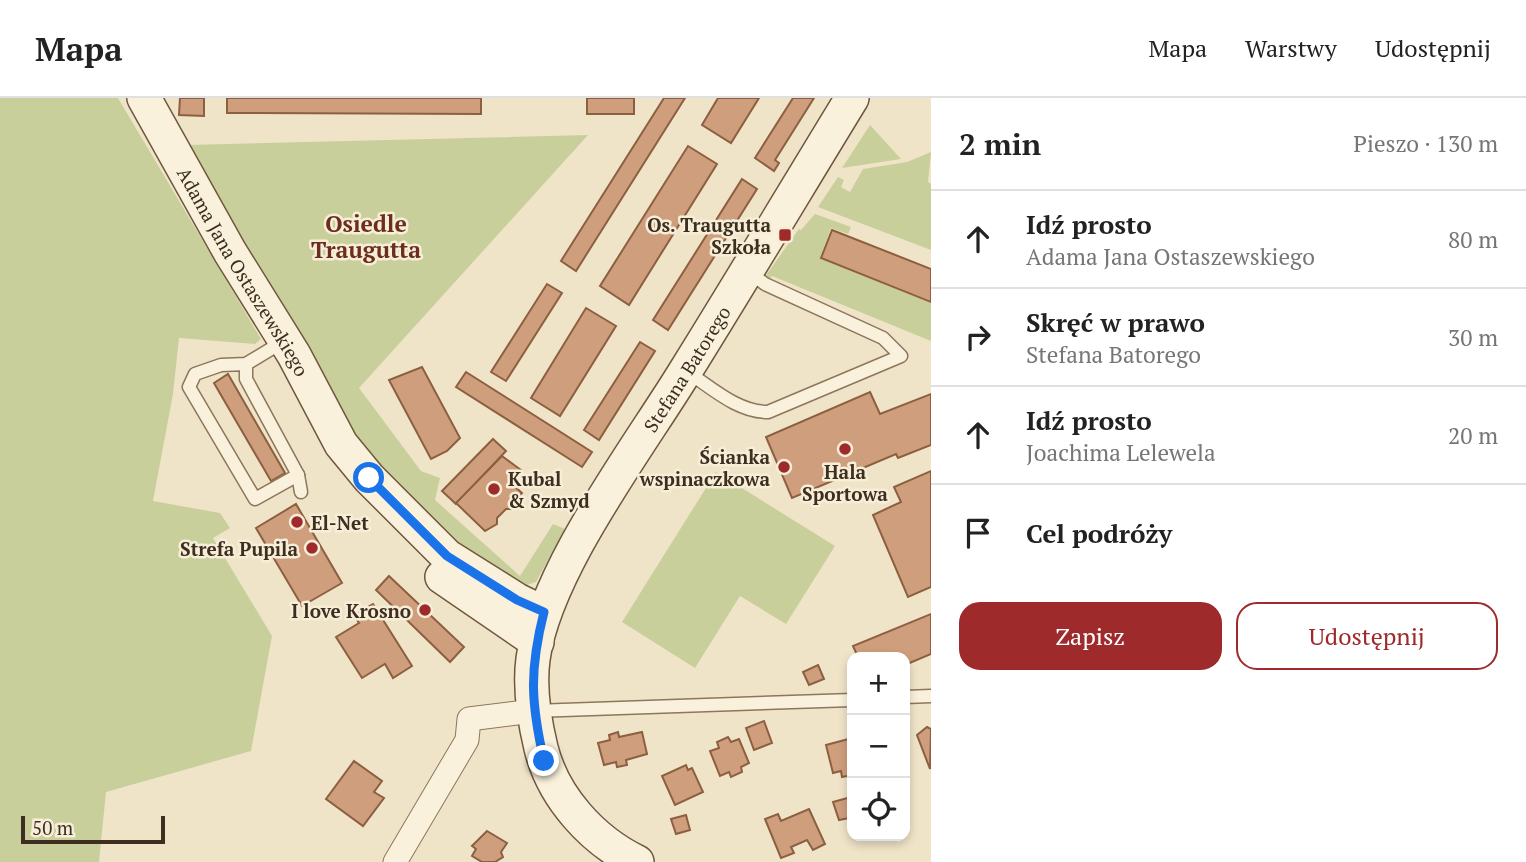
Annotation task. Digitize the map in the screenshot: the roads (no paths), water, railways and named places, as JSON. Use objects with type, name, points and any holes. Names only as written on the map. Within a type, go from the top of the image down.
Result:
[{"type":"street","name":"Adama Jana Ostaszewskiego","points":[[144,98],[230,252],[285,341],[341,444],[344,464],[374,511],[419,557],[481,606],[540,627]]},
{"type":"street","name":"Stefana Batorego","points":[[637,862],[624,856],[579,819],[549,775],[533,711],[533,661],[540,627],[603,502],[852,98]]},
{"type":"street","points":[[395,862],[467,740],[470,719],[533,711]]},
{"type":"lane","points":[[686,371],[736,404],[754,412],[768,412],[901,356],[883,338],[765,284],[746,270]]},
{"type":"lane","points":[[285,341],[246,364],[221,365],[195,374],[189,387],[255,499],[298,475]]},
{"type":"lane","points":[[246,364],[246,379],[298,475],[301,492]]},
{"type":"lane","points":[[910,697],[931,696]]},
{"type":"lane","points":[[533,711],[847,700]]},
{"type":"place","name":"Os. Traugutta Szkoła","points":[[785,235]]},
{"type":"place","name":"Hala Sportowa","points":[[845,449]]},
{"type":"place","name":"Ścianka wspinaczkowa","points":[[784,467]]},
{"type":"place","name":"Kubal & Szmyd","points":[[494,489]]},
{"type":"place","name":"El-Net","points":[[297,522]]},
{"type":"place","name":"Strefa Pupila","points":[[312,548]]},
{"type":"place","name":"I love Krosno","points":[[425,610]]},
{"type":"district","name":"Osiedle Traugutta","points":[[366,236]]}]
